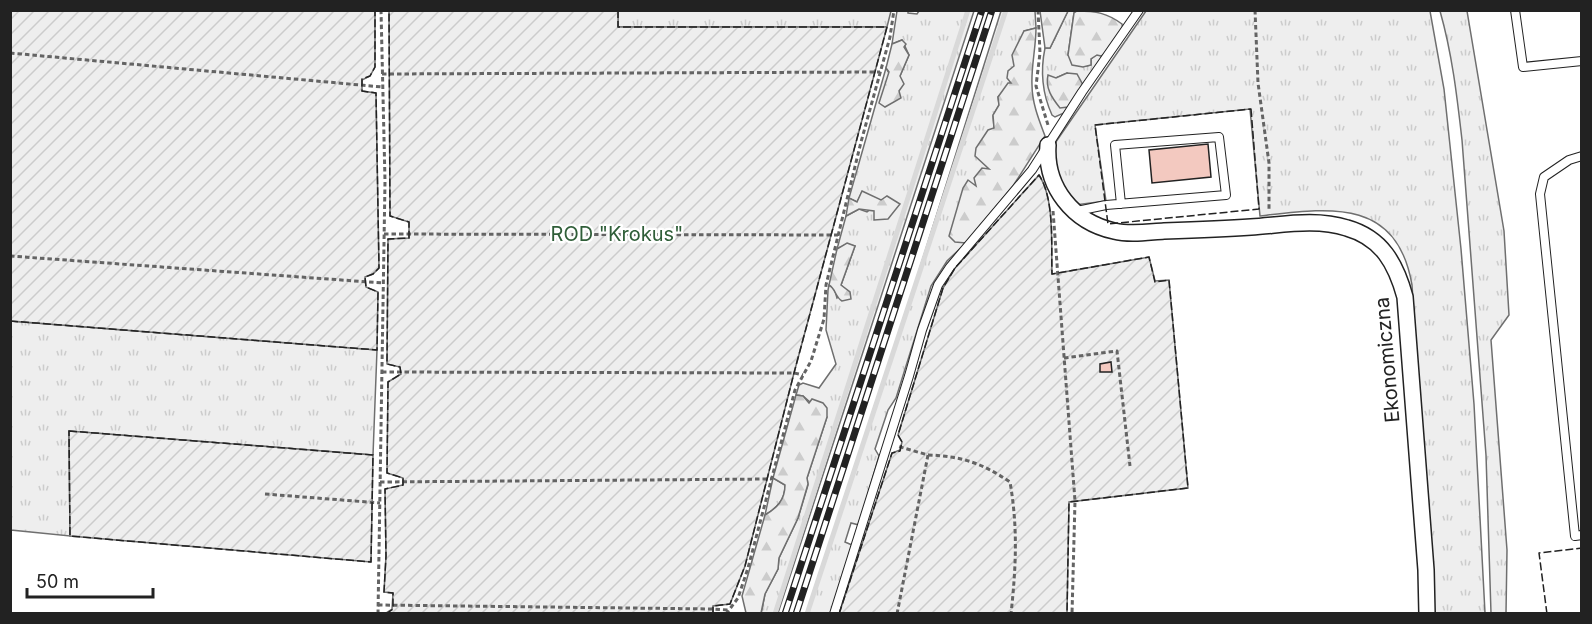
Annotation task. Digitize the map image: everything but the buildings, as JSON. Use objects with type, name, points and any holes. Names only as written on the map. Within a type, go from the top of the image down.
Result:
[{"type":"street","name":"Ekonomiczna","points":[[1050,142],[1048,164],[1051,179],[1059,196],[1076,212],[1116,232],[1305,223],[1347,228],[1375,242],[1389,257],[1399,273],[1405,297],[1427,614]]},
{"type":"lane","points":[[834,614],[938,285],[950,267],[1032,170],[1139,10]]},
{"type":"lane","points":[[1515,10],[1523,67],[1581,61]]},
{"type":"lane","points":[[1076,212],[1122,204],[1226,195],[1219,136],[1115,146],[1122,204]]},
{"type":"lane","points":[[1581,156],[1569,160],[1544,177],[1540,194],[1575,536],[1581,535]]},
{"type":"path","points":[[378,614],[384,234],[381,10]]},
{"type":"path","points":[[378,605],[713,609],[727,612],[738,598],[745,578],[795,390],[811,361],[824,319],[826,285],[890,38],[894,10]]},
{"type":"path","points":[[1038,10],[1040,53],[1036,86],[1050,142]]},
{"type":"path","points":[[1255,10],[1258,83],[1269,164],[1271,199],[1268,226]]},
{"type":"path","points":[[10,53],[382,87]]},
{"type":"path","points":[[382,75],[880,72]]},
{"type":"path","points":[[1051,179],[1075,501],[1072,614]]},
{"type":"path","points":[[384,234],[838,235]]},
{"type":"path","points":[[10,256],[383,283]]},
{"type":"path","points":[[1064,358],[1117,351],[1130,466]]},
{"type":"path","points":[[382,372],[794,372],[804,375]]},
{"type":"path","points":[[888,443],[927,455],[953,456],[992,470],[1010,482],[1017,558],[1011,614]]},
{"type":"path","points":[[897,614],[927,455]]},
{"type":"path","points":[[380,482],[772,479]]},
{"type":"path","points":[[265,494],[380,503]]},
{"type":"green space","points":[[10,11],[375,11],[375,67],[370,76],[362,80],[362,91],[376,93],[379,268],[373,274],[365,277],[366,287],[378,292],[377,350],[11,321]]},
{"type":"green space","name":"ROD \"Krokus\"","points":[[389,11],[618,11],[618,27],[887,27],[745,566],[730,604],[713,606],[713,614],[386,613],[392,609],[393,593],[384,592],[385,489],[403,485],[403,478],[387,473],[388,382],[401,374],[400,367],[387,364],[388,239],[409,238],[409,222],[390,216]]},
{"type":"green space","points":[[618,11],[891,11],[887,27],[618,27]]},
{"type":"green space","points":[[897,11],[917,14],[919,11],[974,11],[778,613],[761,614],[765,594],[778,569],[779,558],[798,518],[808,485],[807,478],[827,417],[803,396],[796,395],[799,385],[803,383],[819,388],[836,364],[826,330],[828,290],[829,285],[834,288],[837,298],[846,291],[841,285],[855,246],[847,244],[837,249],[846,216],[859,209],[867,212],[881,201],[862,192],[857,202],[849,198],[886,68],[899,91],[900,76],[909,55],[902,40],[892,44]]},
{"type":"green space","points":[[1001,11],[1035,11],[1036,28],[1024,31],[1011,83],[998,97],[999,105],[993,116],[990,169],[976,187],[966,243],[947,261],[931,286],[896,398],[888,410],[875,449],[879,456],[859,525],[851,523],[845,542],[852,545],[831,613],[807,614],[893,353]]},
{"type":"green space","points":[[1040,11],[1068,11],[1050,48],[1045,48]]},
{"type":"green space","points":[[1068,11],[1077,11],[1074,13],[1068,55],[1073,61],[1081,66],[1087,66],[1091,65],[1091,59],[1097,54],[1101,56],[1108,53],[1074,100],[1067,73],[1056,78],[1068,107],[1064,113],[1055,117],[1052,115],[1044,90],[1043,57],[1045,48],[1050,48]]},
{"type":"green space","points":[[1077,11],[1106,15],[1122,24],[1123,31],[1108,53],[1097,55],[1091,59],[1091,65],[1083,67],[1072,65],[1068,55],[1074,13]]},
{"type":"green space","points":[[1146,11],[1430,11],[1444,89],[1461,249],[1474,404],[1485,613],[1434,613],[1412,285],[1404,256],[1392,236],[1376,222],[1356,214],[1311,211],[1260,216],[1250,109],[1095,125],[1106,201],[1075,205],[1059,182],[1051,149]]},
{"type":"green space","points":[[1440,11],[1467,11],[1504,231],[1509,315],[1491,340],[1507,550],[1506,613],[1491,613],[1486,455],[1462,140],[1451,59]]},
{"type":"green space","points":[[1036,28],[1032,92],[1045,136],[1013,186],[966,243],[955,242],[949,236],[963,188],[968,180],[976,186],[974,178],[982,168],[989,169],[975,156],[976,148],[988,130],[994,128],[993,115],[999,105],[998,97],[1008,83],[1011,83],[1007,78],[1008,71],[1014,66],[1012,55],[1024,31]]},
{"type":"green space","points":[[902,40],[906,44],[904,47],[909,55],[900,76],[904,84],[899,91],[901,98],[885,107],[879,103],[889,72],[886,68],[892,44]]},
{"type":"green space","points":[[1067,73],[1077,74],[1083,85],[1068,107],[1060,108],[1048,89],[1048,75],[1056,78]]},
{"type":"green space","points":[[1039,175],[1050,209],[1052,274],[1149,257],[1155,281],[1169,280],[1188,488],[1069,502],[1067,613],[839,614],[892,453],[900,450],[902,442],[898,435],[943,288],[955,268]]},
{"type":"green space","points":[[862,191],[881,200],[887,196],[900,204],[888,219],[874,220],[874,211],[859,209],[846,216],[849,198],[857,202]]},
{"type":"green space","points":[[847,243],[855,246],[841,285],[850,292],[851,299],[842,301],[829,285],[837,249]]},
{"type":"green space","points":[[10,321],[377,350],[373,455],[69,431],[70,536],[11,530]]},
{"type":"green space","points":[[796,395],[803,396],[809,403],[812,399],[823,403],[827,408],[827,417],[807,478],[808,484],[798,518],[779,558],[778,569],[765,594],[761,613],[746,613],[742,596],[765,515],[777,506],[784,495],[785,485],[773,478]]},
{"type":"green space","points":[[69,431],[373,455],[371,562],[70,536]]},
{"type":"green space","points":[[773,478],[785,485],[784,495],[780,503],[765,515]]},
{"type":"waterway","points":[[775,614],[968,10]]},
{"type":"waterway","points":[[807,614],[1006,10]]},
{"type":"railway","points":[[785,614],[982,10]]},
{"type":"railway","points":[[796,614],[992,10]]},
{"type":"fence","points":[[10,321],[377,350],[378,292],[366,287],[365,277],[373,274],[379,268],[376,93],[362,91],[362,79],[370,76],[375,67],[375,10]]},
{"type":"fence","points":[[386,614],[393,609],[393,593],[384,592],[385,489],[403,485],[403,478],[387,473],[388,382],[401,374],[400,367],[387,364],[388,239],[409,238],[409,222],[390,216],[389,10]]},
{"type":"fence","points":[[618,10],[618,27],[887,27],[745,566],[730,604],[713,606],[713,614]]},
{"type":"fence","points":[[1251,109],[1259,209],[1108,224],[1095,125],[1251,109]]},
{"type":"fence","points":[[839,614],[892,453],[900,451],[902,442],[898,435],[943,288],[955,268],[1039,175],[1050,209],[1052,274],[1149,257],[1155,282],[1169,280],[1188,488],[1069,502],[1067,614]]},
{"type":"fence","points":[[69,431],[373,455],[371,562],[70,536],[69,431]]},
{"type":"fence","points":[[1547,614],[1539,553],[1582,548]]}]
